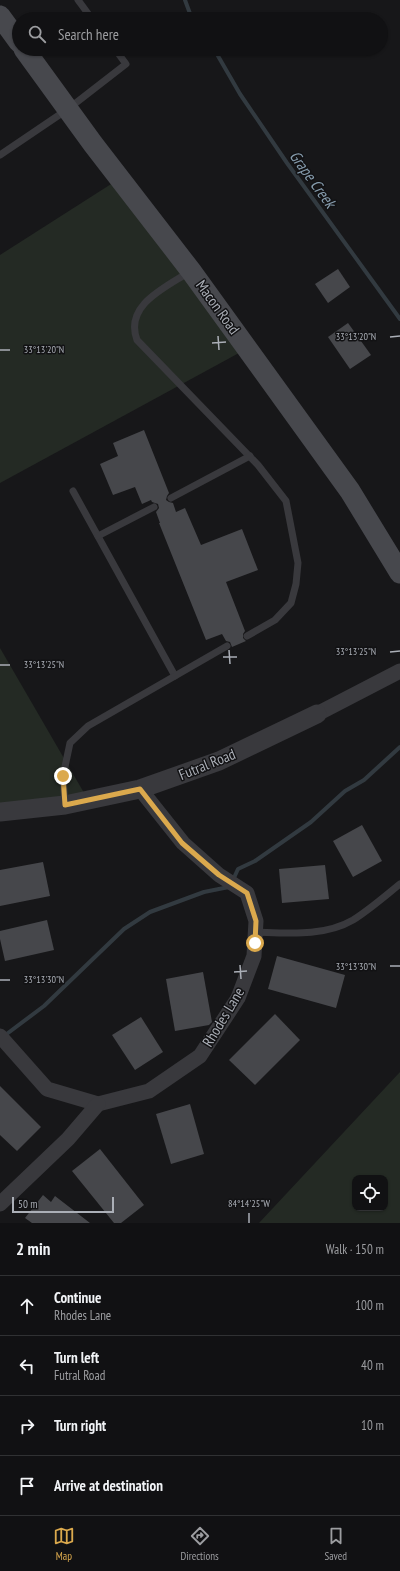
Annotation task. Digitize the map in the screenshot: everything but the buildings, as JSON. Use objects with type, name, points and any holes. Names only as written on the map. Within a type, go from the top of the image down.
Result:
[{"type":"main road","points":[[0,16],[12,32]]},
{"type":"main road","name":"Macon Road","points":[[29,56],[191,271],[350,491],[400,573]]},
{"type":"street","name":"Futral Road","points":[[0,812],[65,805],[140,789],[220,761],[317,714],[400,671]]},
{"type":"street","name":"Rhodes Lane","points":[[98,1104],[149,1091],[200,1056],[238,998],[254,956],[256,921],[247,893],[219,875],[182,843],[140,789]]},
{"type":"street","points":[[0,1036],[47,1089],[98,1104],[68,1139],[0,1204]]},
{"type":"lane","points":[[78,0],[87,12]]},
{"type":"lane","points":[[0,155],[68,109],[126,64],[120,56]]},
{"type":"lane","points":[[191,271],[144,303],[136,316],[134,331],[137,340],[250,456],[286,500],[298,563],[296,584],[291,603],[275,620],[247,636]]},
{"type":"lane","points":[[171,498],[250,456]]},
{"type":"lane","points":[[73,491],[175,676]]},
{"type":"lane","points":[[98,536],[154,506]]},
{"type":"lane","points":[[65,805],[63,776],[70,743],[88,726],[228,646]]},
{"type":"lane","points":[[255,932],[301,933],[332,928],[352,920],[400,884]]},
{"type":"shaded area","points":[[119,179],[250,347],[0,483],[0,255]]},
{"type":"shaded area","points":[[0,648],[87,798],[0,810]]},
{"type":"shaded area","points":[[400,1072],[400,1223],[259,1223]]},
{"type":"waterway","name":"Grape Creek","points":[[185,0],[189,12]]},
{"type":"waterway","name":"Grape Creek","points":[[218,56],[240,94],[287,163],[400,319]]},
{"type":"waterway","points":[[233,880],[238,869],[255,861],[311,822],[345,791],[364,780],[400,747]]},
{"type":"waterway","points":[[4,1036],[44,1006],[124,929],[150,912],[204,892],[229,887]]},
{"type":"route","points":[[63,776],[65,805],[140,789],[182,843],[219,875],[247,893],[256,921],[255,943]]}]
